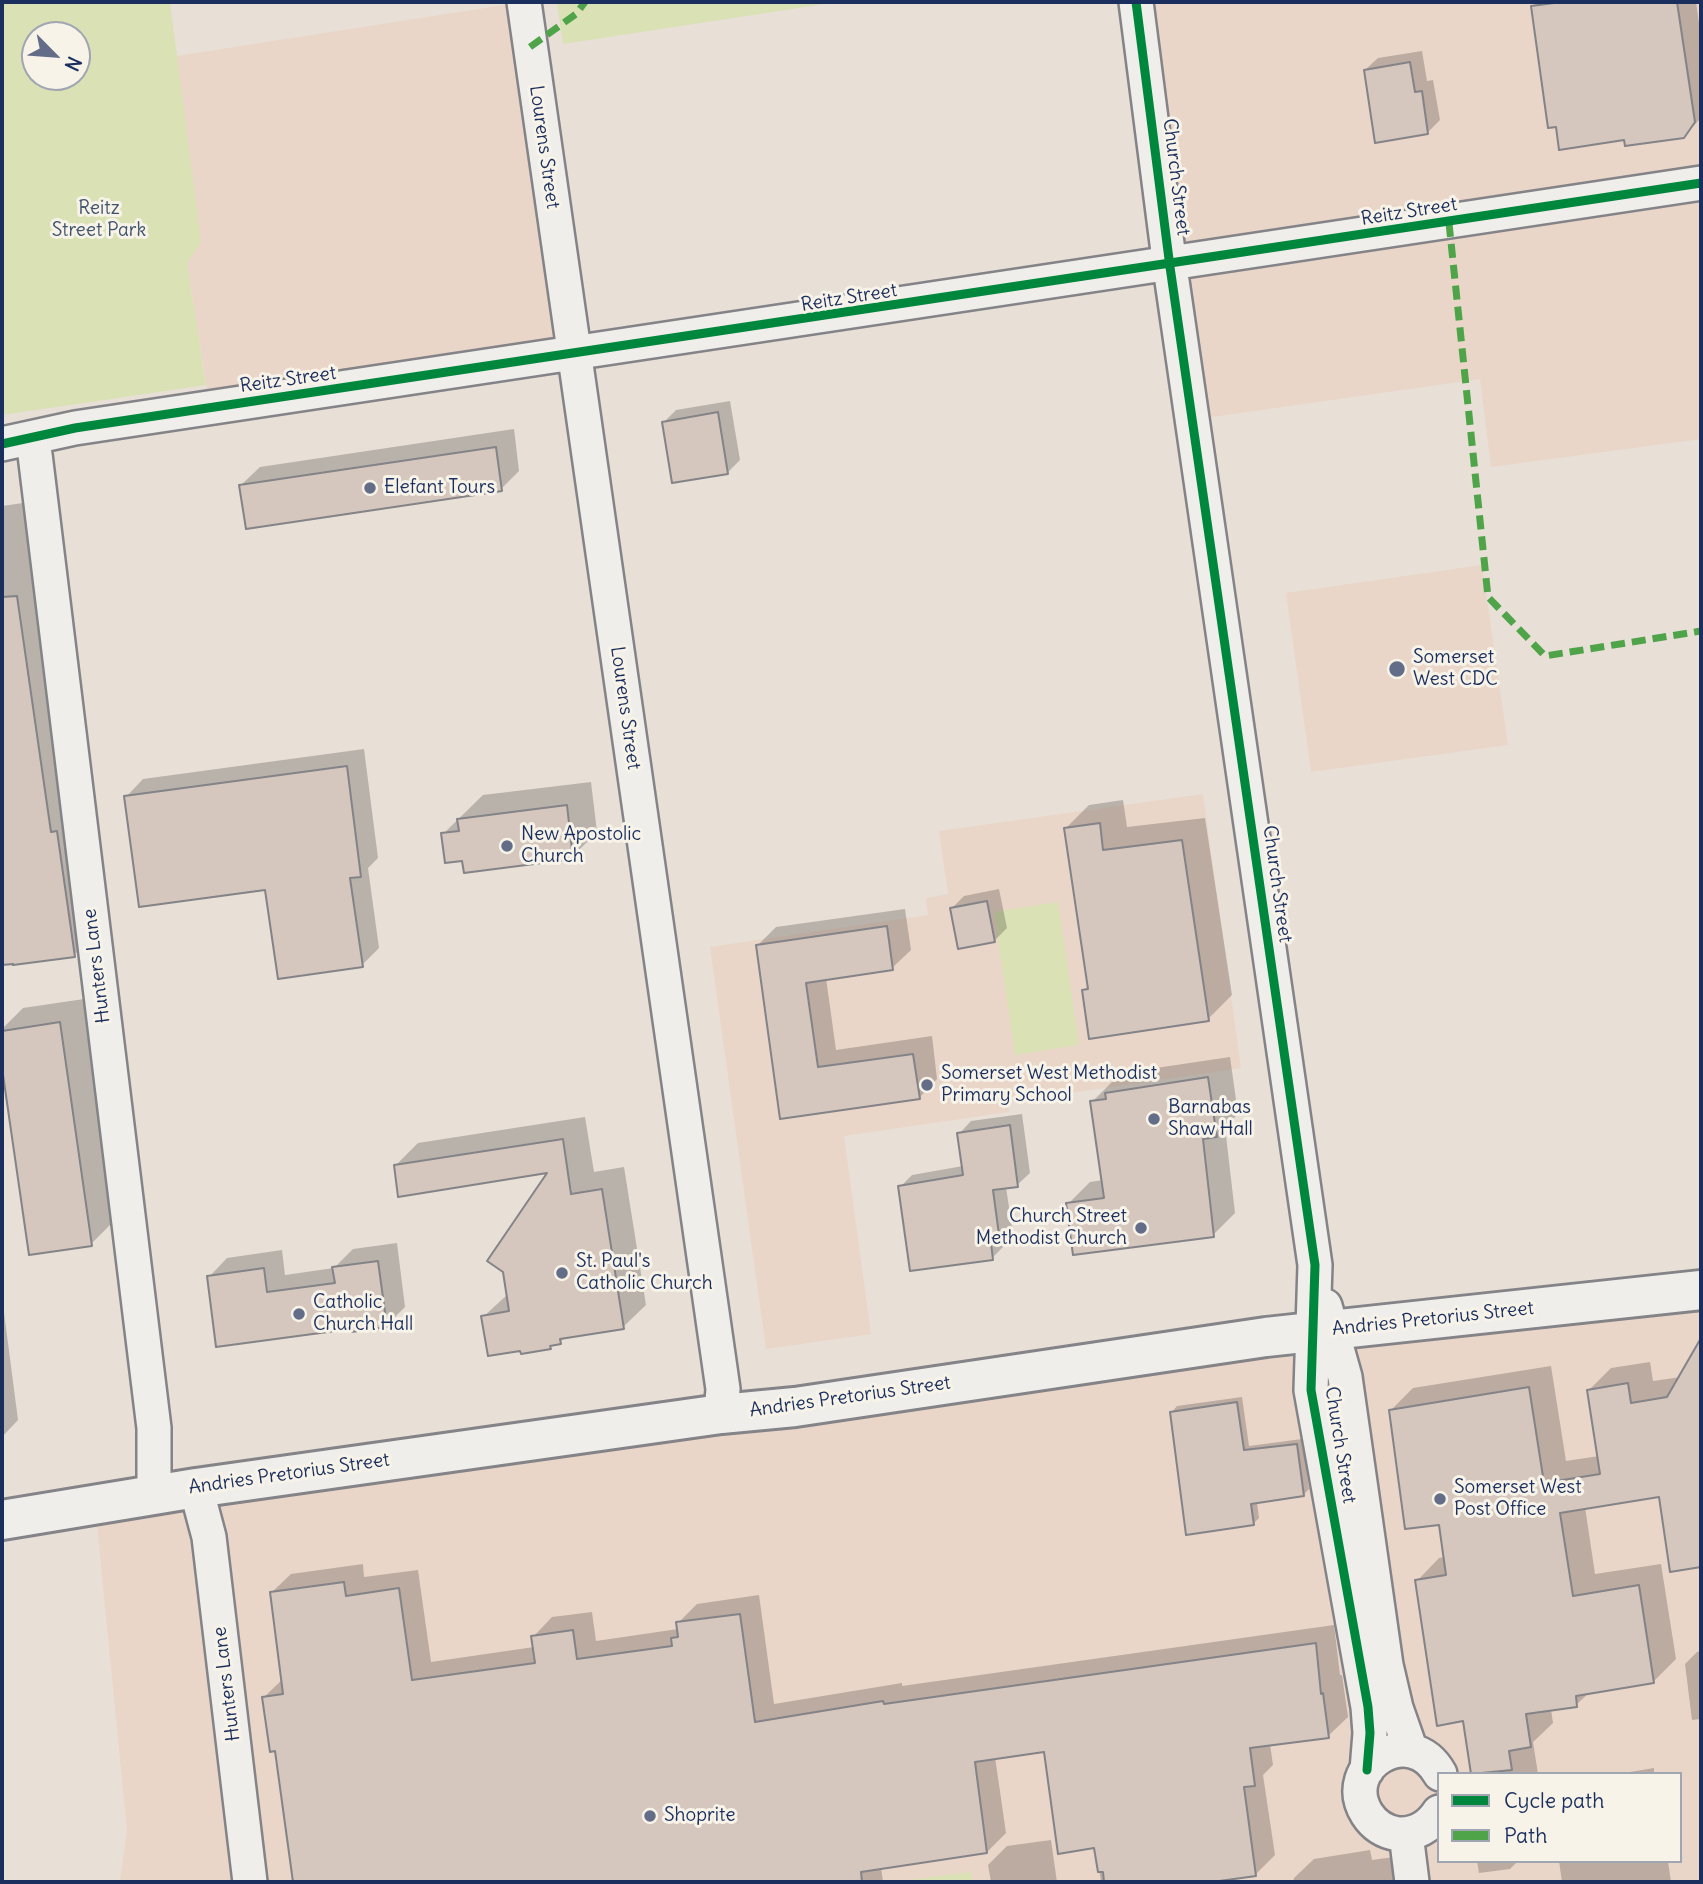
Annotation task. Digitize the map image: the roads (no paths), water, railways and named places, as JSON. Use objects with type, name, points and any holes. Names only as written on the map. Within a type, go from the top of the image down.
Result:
[{"type":"street","name":"Lourens Street","points":[[524,2],[723,1389],[721,1414]]},
{"type":"street","name":"Church Street","points":[[1136,2],[1170,267],[1316,1273],[1323,1331],[1311,1390],[1368,1707],[1370,1733],[1367,1770],[1360,1794],[1365,1811],[1375,1824],[1397,1834],[1406,1833]]},
{"type":"street","name":"Reitz Street","points":[[17,441],[75,428],[1170,267],[1701,183]]},
{"type":"street","name":"Hunters Lane","points":[[17,441],[154,1428],[154,1494]]},
{"type":"street","name":"Andries Pretorius Street","points":[[2,1520],[154,1494],[721,1414],[795,1407],[1266,1337],[1701,1290]]},
{"type":"street","name":"Church Street","points":[[1323,1331],[1345,1377],[1386,1665],[1396,1708],[1411,1751]]},
{"type":"street","name":"Hunters Lane","points":[[196,1488],[209,1537],[250,1882]]},
{"type":"street","points":[[1367,1770],[1378,1757],[1386,1753],[1411,1751],[1427,1758],[1438,1772]]},
{"type":"street","points":[[1412,1882],[1406,1833],[1422,1829],[1437,1814]]},
{"type":"place","name":"Elefant Tours","points":[[370,488]]},
{"type":"place","name":"Somerset West CDC","points":[[1397,669]]},
{"type":"place","name":"New Apostolic Church","points":[[507,846]]},
{"type":"place","name":"Somerset West Methodist Primary School","points":[[927,1085]]},
{"type":"place","name":"Barnabas Shaw Hall","points":[[1154,1119]]},
{"type":"place","name":"Church Street Methodist Church","points":[[1141,1228]]},
{"type":"place","name":"St. Paul's Catholic Church","points":[[562,1273]]},
{"type":"place","name":"Catholic Church Hall","points":[[299,1314]]},
{"type":"place","name":"Somerset West Post Office","points":[[1440,1499]]},
{"type":"place","name":"Shoprite","points":[[650,1816]]},
{"type":"park label","name":"Reitz Street Park","points":[[99,220]]}]
